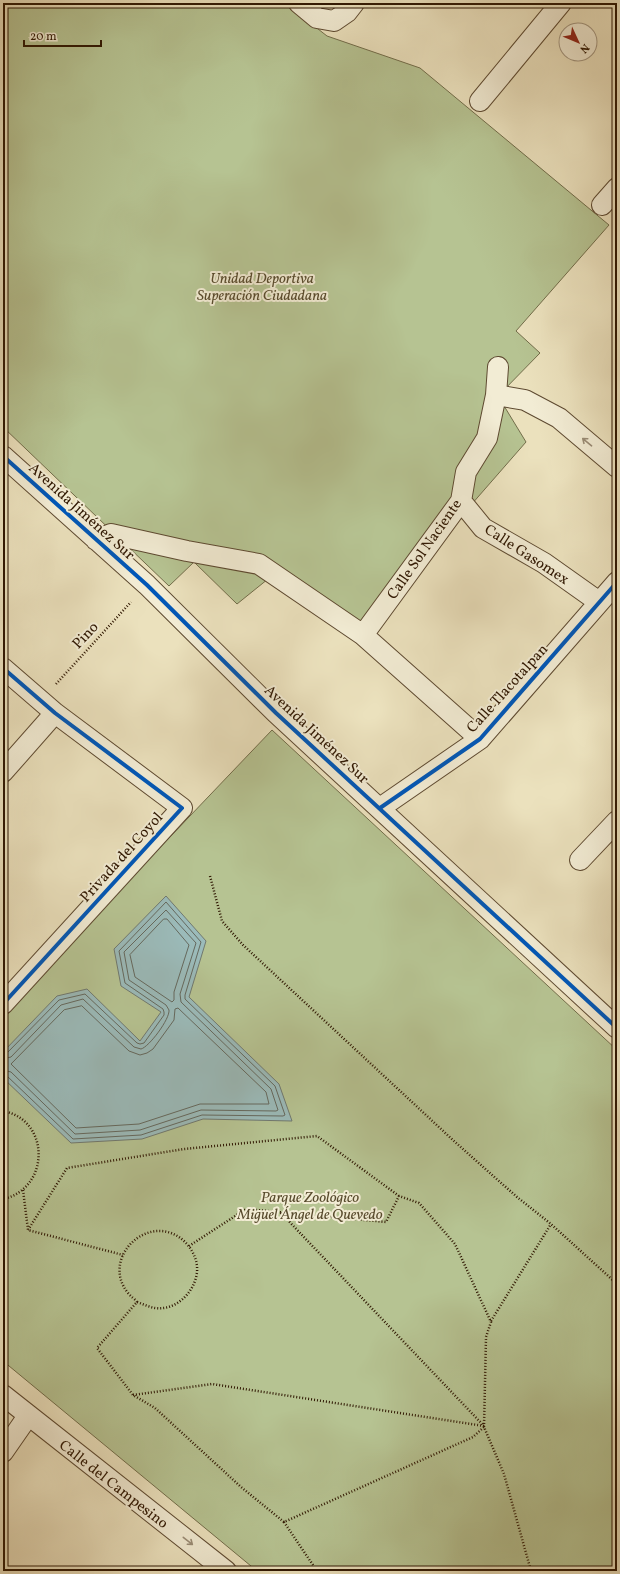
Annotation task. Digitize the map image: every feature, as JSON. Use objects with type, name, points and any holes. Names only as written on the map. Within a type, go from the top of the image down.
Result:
[{"type":"street","points":[[299,3],[317,18],[334,21],[347,12],[354,3]]},
{"type":"street","points":[[480,102],[560,3]]},
{"type":"street","points":[[602,205],[617,188]]},
{"type":"street","name":"Calle Sol Naciente","points":[[363,635],[461,501],[466,472],[487,438],[496,395],[498,367]]},
{"type":"street","points":[[496,395],[525,400],[560,418],[617,468]]},
{"type":"street","name":"Avenida Jiménez Sur","points":[[3,456],[147,585],[276,713],[617,1028]]},
{"type":"street","name":"Calle Gasomex","points":[[461,501],[483,528],[544,563],[599,602]]},
{"type":"street","points":[[96,540],[111,534],[187,551],[259,564],[363,635],[480,739]]},
{"type":"street","name":"Calle Tlacotalpan","points":[[380,808],[480,739],[617,582]]},
{"type":"street","points":[[3,668],[48,707],[3,772]]},
{"type":"street","name":"Privada del Coyol","points":[[3,1004],[182,808],[48,707]]},
{"type":"street","points":[[580,860],[617,821]]},
{"type":"street","name":"Calle del Campesino","points":[[3,1395],[226,1571]]},
{"type":"street","points":[[3,1452],[28,1416]]},
{"type":"path","points":[[3,12],[10,3]]},
{"type":"path","points":[[210,876],[222,921],[243,945],[455,1142],[517,1197],[551,1224],[617,1284]]},
{"type":"path","points":[[3,1111],[10,1112],[24,1120],[34,1132],[39,1147],[39,1163],[34,1178],[23,1190],[11,1197],[3,1199]]},
{"type":"path","points":[[28,1230],[67,1168],[184,1149],[317,1136],[399,1196],[419,1203],[455,1244],[491,1322]]},
{"type":"path","points":[[23,1190],[28,1230]]},
{"type":"path","points":[[189,1246],[246,1209],[386,1222],[399,1196]]},
{"type":"path","points":[[281,1212],[484,1427],[504,1474],[531,1571]]},
{"type":"path","points":[[284,1522],[473,1437],[484,1427],[486,1337],[491,1322],[551,1224]]},
{"type":"path","points":[[28,1230],[123,1255]]},
{"type":"path","points":[[158,1231],[171,1232],[182,1238],[189,1246],[194,1254],[197,1267],[196,1279],[189,1293],[182,1299],[174,1304],[161,1308],[154,1308],[138,1302],[128,1293],[123,1283],[120,1271],[123,1255],[131,1242],[144,1234],[158,1231]]},
{"type":"path","points":[[138,1302],[97,1348],[133,1395],[155,1408],[242,1487],[284,1522],[317,1571]]},
{"type":"path","points":[[133,1395],[212,1384],[484,1427]]},
{"type":"green space","name":"Unidad Deportiva Superación Ciudadana","points":[[3,3],[285,3],[327,36],[420,68],[609,225],[516,331],[540,353],[498,396],[526,442],[354,639],[268,579],[237,604],[194,562],[169,586],[3,427]]},
{"type":"green space","name":"Parque Zoológico Miguel Ángel de Quevedo","points":[[272,730],[617,1050],[617,1571],[257,1571],[3,1361],[3,1012]]},
{"type":"water","points":[[166,896],[206,941],[189,997],[279,1084],[292,1121],[203,1119],[142,1139],[71,1143],[3,1078],[3,1052],[57,996],[87,989],[140,1041],[161,1012],[121,986],[114,949]]},
{"type":"cycle path","points":[[3,456],[147,585],[276,713],[617,1028]]},
{"type":"cycle path","points":[[380,808],[480,739],[617,582]]},
{"type":"cycle path","points":[[3,668],[55,713],[182,808],[3,1004]]}]
